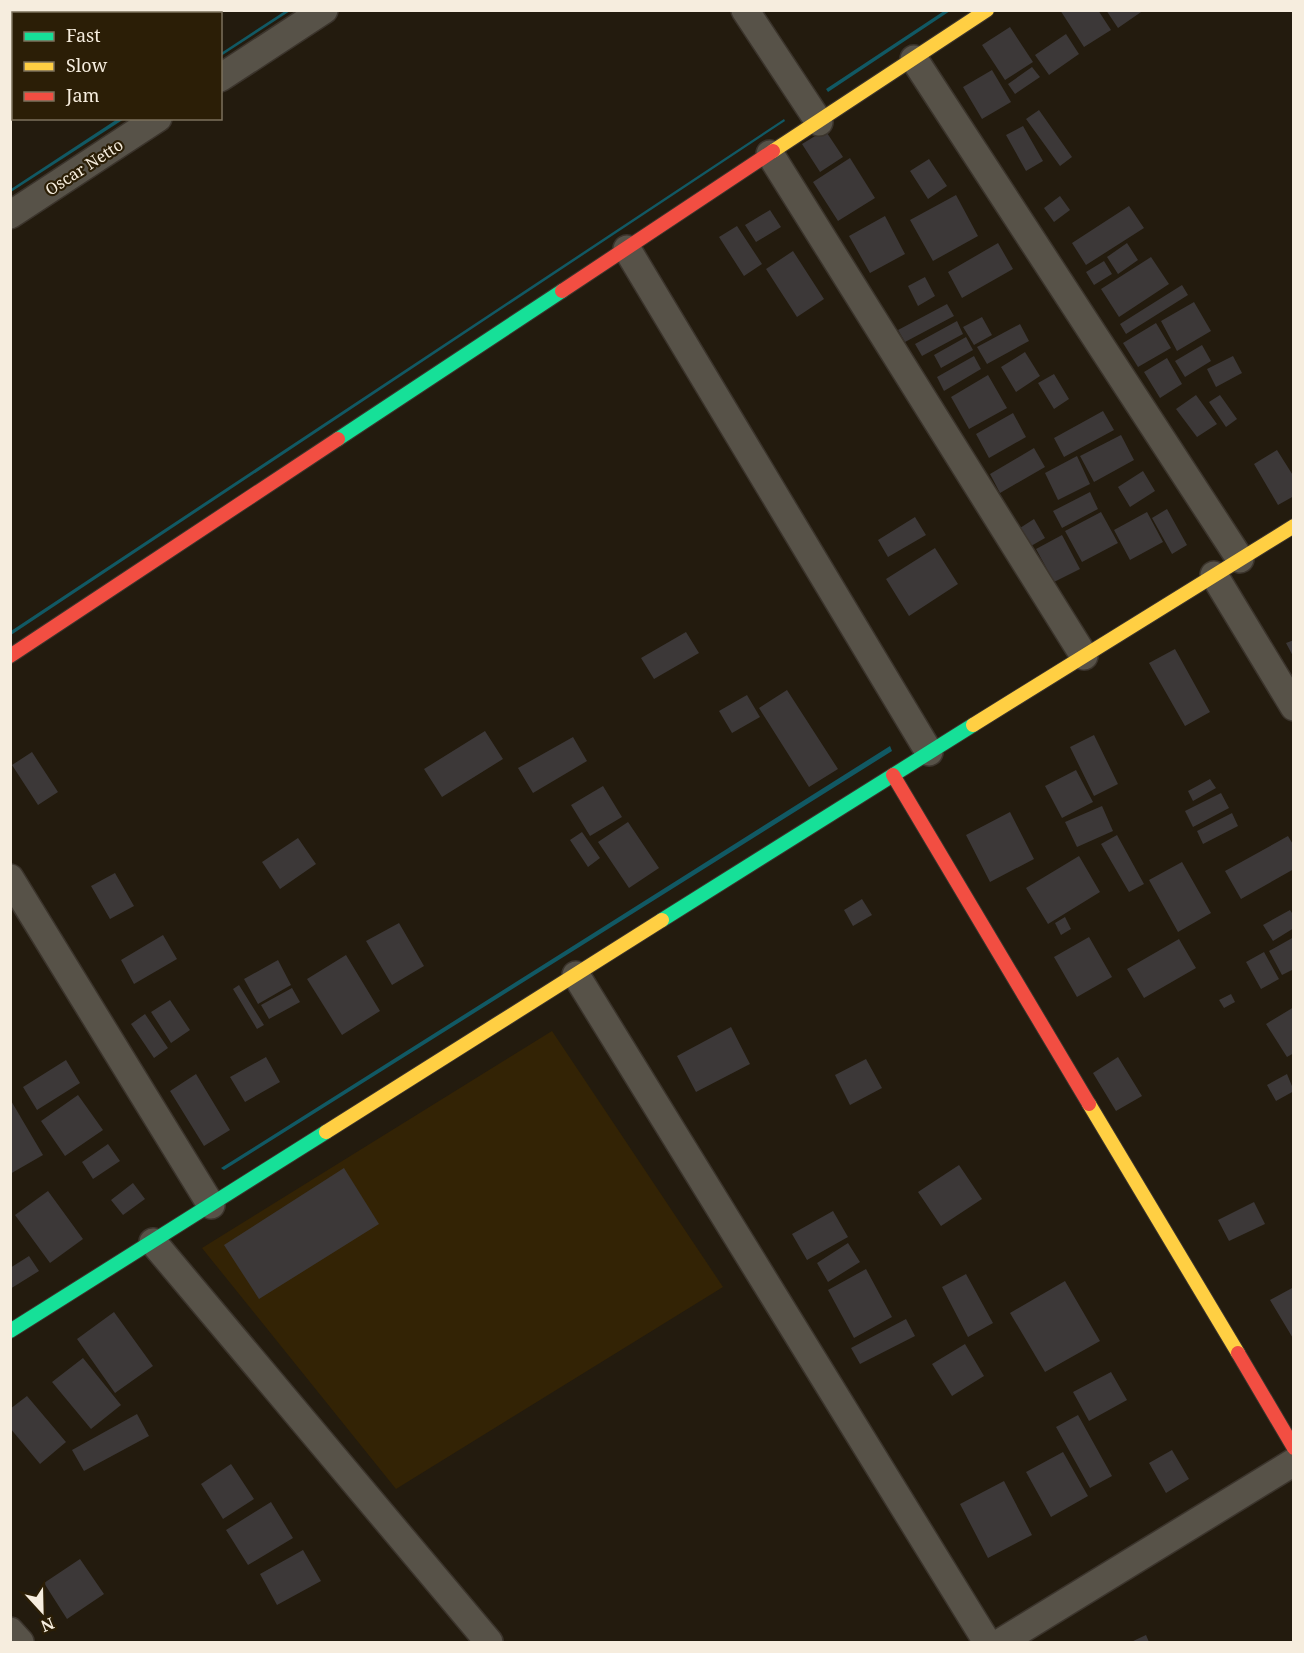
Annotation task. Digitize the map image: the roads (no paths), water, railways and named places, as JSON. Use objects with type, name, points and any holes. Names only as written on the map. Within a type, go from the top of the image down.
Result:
[{"type":"street","points":[[222,77],[324,10]]},
{"type":"street","points":[[745,10],[819,122]]},
{"type":"street","points":[[10,656],[987,10]]},
{"type":"street","points":[[914,59],[1240,559]]},
{"type":"street","name":"Oscar Netto","points":[[10,214],[155,120]]},
{"type":"street","points":[[770,154],[1084,656]]},
{"type":"street","points":[[627,249],[929,752]]},
{"type":"street","points":[[10,1331],[929,752],[1293,526]]},
{"type":"street","points":[[1214,575],[1293,708]]},
{"type":"street","points":[[893,775],[1293,1448]]},
{"type":"street","points":[[10,878],[211,1205]]},
{"type":"street","points":[[576,975],[987,1642]]},
{"type":"street","points":[[153,1242],[489,1642]]},
{"type":"street","points":[[1001,1642],[1293,1462]]},
{"type":"street","points":[[10,1631],[20,1642]]},
{"type":"water","points":[[285,11],[290,11],[222,55],[222,52]]},
{"type":"water","points":[[944,11],[950,11],[828,92],[826,89]]},
{"type":"water","points":[[784,119],[785,121],[11,635],[11,631]]},
{"type":"water","points":[[116,120],[122,120],[11,192],[11,189]]},
{"type":"water","points":[[890,746],[892,751],[224,1170],[221,1168]]}]
